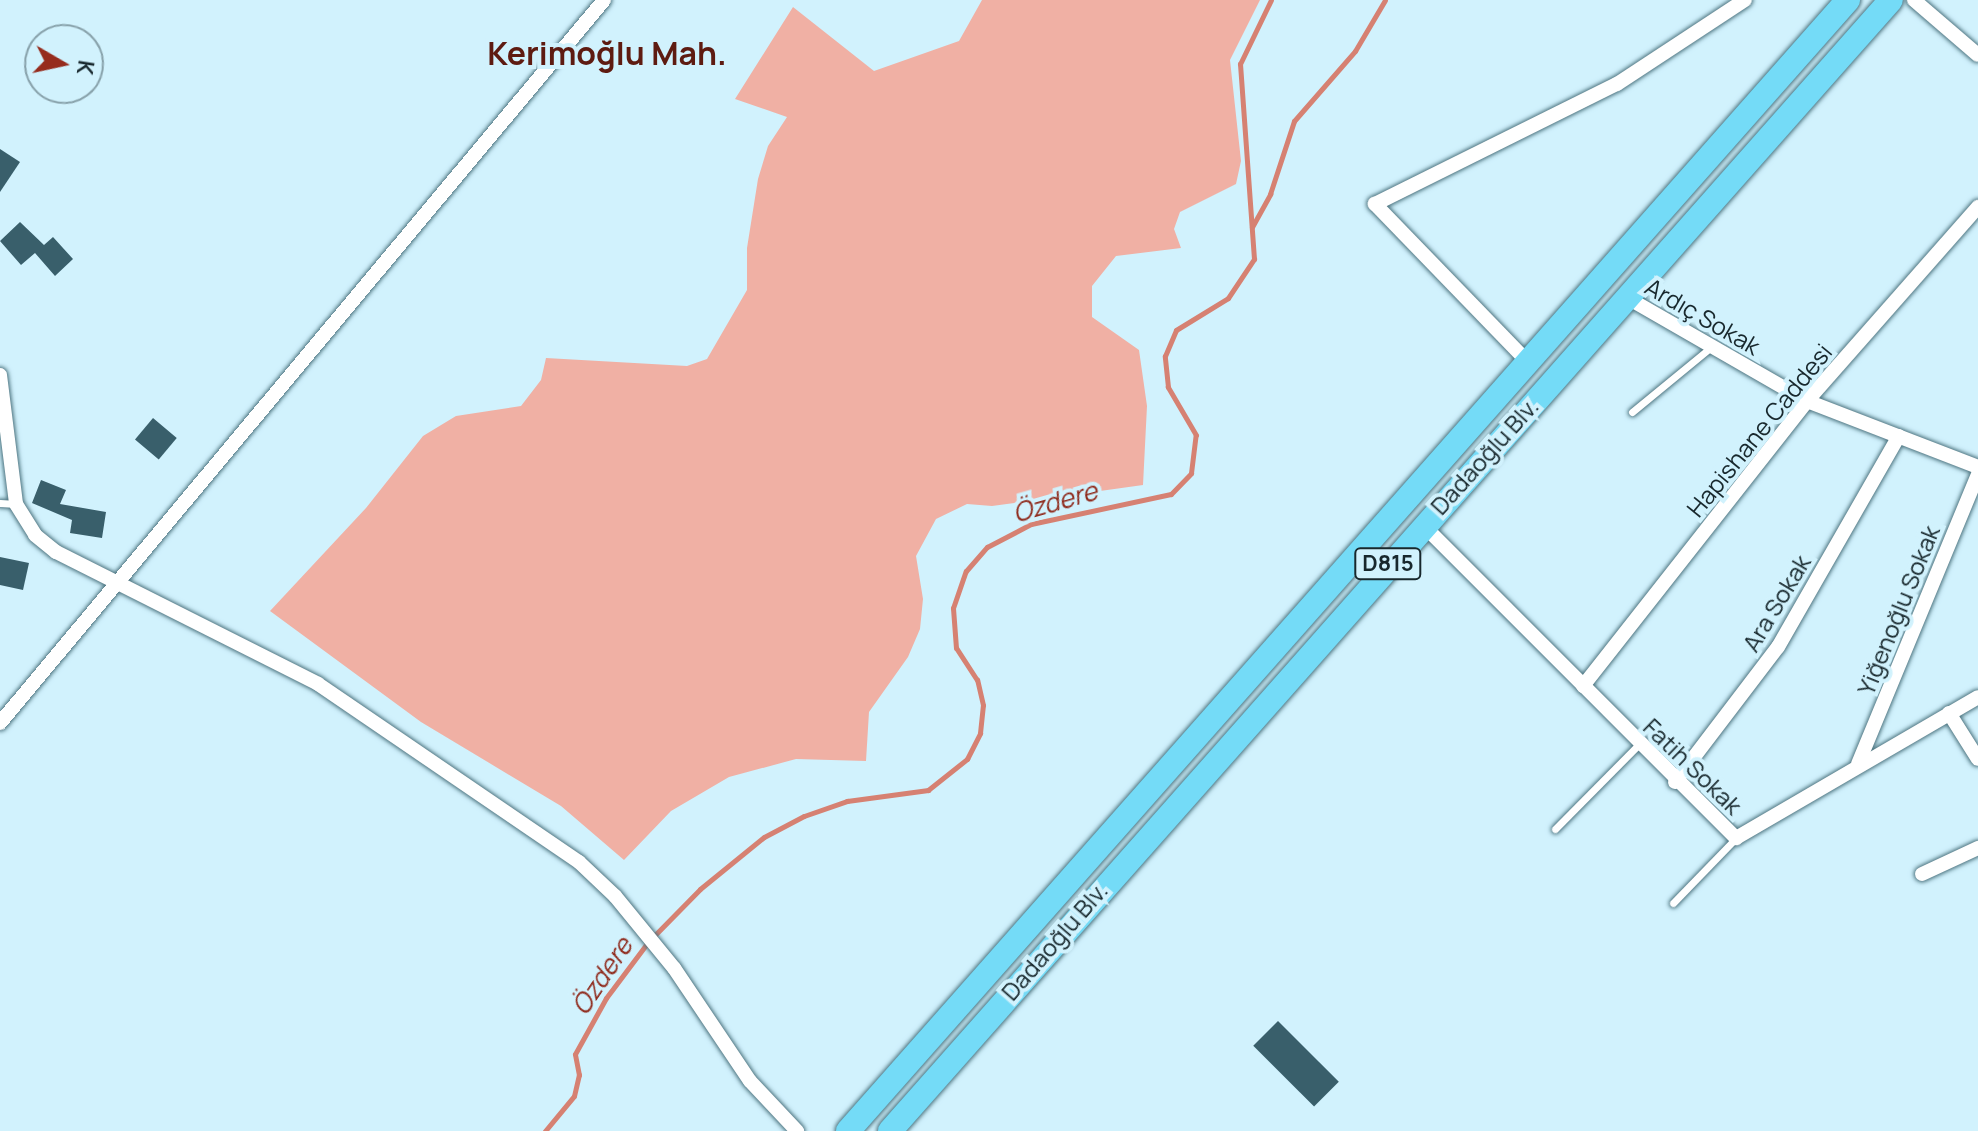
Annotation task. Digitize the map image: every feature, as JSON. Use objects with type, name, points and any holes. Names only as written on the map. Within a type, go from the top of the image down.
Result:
[{"type":"highway","name":"Dadaoğlu Blv.","points":[[848,1131],[1848,0]]},
{"type":"highway","name":"Dadaoğlu Blv.","points":[[890,1131],[1423,525],[1891,0]]},
{"type":"street","points":[[0,723],[115,580],[604,0]]},
{"type":"street","points":[[1527,361],[1375,204],[1617,84],[1745,0]]},
{"type":"street","points":[[1914,0],[1978,55]]},
{"type":"street","name":"Hapishane Caddesi","points":[[1583,686],[1807,401],[1978,207]]},
{"type":"street","name":"Ardıç Sokak","points":[[1626,297],[1807,401],[1978,467]]},
{"type":"street","points":[[0,375],[16,504],[35,535],[56,552],[318,684],[579,862],[674,968],[750,1081],[797,1131]]},
{"type":"street","name":"Ara Sokak","points":[[1675,782],[1778,647],[1899,436]]},
{"type":"street","name":"Yiğenoğlu Sokak","points":[[1858,764],[1978,474]]},
{"type":"street","name":"Fatih Sokak","points":[[1423,525],[1675,782],[1736,838],[1858,764],[1978,697]]},
{"type":"street","points":[[1949,713],[1978,759]]},
{"type":"street","points":[[1922,874],[1978,848]]},
{"type":"lane","points":[[1632,412],[1710,348]]},
{"type":"lane","points":[[0,503],[16,504]]},
{"type":"lane","points":[[1555,829],[1639,744]]},
{"type":"lane","points":[[1673,903],[1736,838]]},
{"type":"shaded area","points":[[982,0],[1260,0],[1230,60],[1241,161],[1236,184],[1180,212],[1174,229],[1181,248],[1116,256],[1092,286],[1092,317],[1139,350],[1147,406],[1143,485],[992,506],[967,504],[936,519],[916,556],[923,599],[920,629],[908,657],[869,712],[866,761],[796,759],[729,777],[671,811],[624,860],[561,806],[421,722],[270,611],[366,508],[423,436],[456,416],[521,406],[541,380],[546,358],[687,366],[707,359],[747,290],[747,248],[758,179],[768,146],[787,117],[735,99],[793,7],[874,71],[959,41]]},
{"type":"building","points":[[0,149],[20,162],[0,192]]},
{"type":"building","points":[[20,222],[44,245],[53,237],[73,259],[55,276],[35,253],[21,265],[0,241]]},
{"type":"building","points":[[153,418],[177,438],[159,459],[135,439]]},
{"type":"building","points":[[41,480],[66,490],[60,504],[106,512],[102,538],[70,533],[72,520],[32,503]]},
{"type":"building","points":[[0,557],[29,563],[23,590],[0,585]]},
{"type":"building","points":[[1278,1021],[1339,1082],[1314,1107],[1253,1046]]},
{"type":"waterway","name":"Özdere","points":[[545,1131],[574,1096],[579,1075],[575,1054],[606,998],[648,942],[700,889],[764,837],[804,816],[847,801],[928,790],[967,759],[980,733],[983,705],[977,680],[956,648],[953,608],[966,571],[987,547],[1031,524],[1171,494],[1191,473],[1196,435],[1168,387],[1165,356],[1176,330],[1228,298],[1254,259],[1240,64],[1271,0]]},
{"type":"waterway","points":[[1252,227],[1270,194],[1294,121],[1355,51],[1385,0]]},
{"type":"district","name":"Kerimoğlu Mah.","points":[[607,53]]}]
